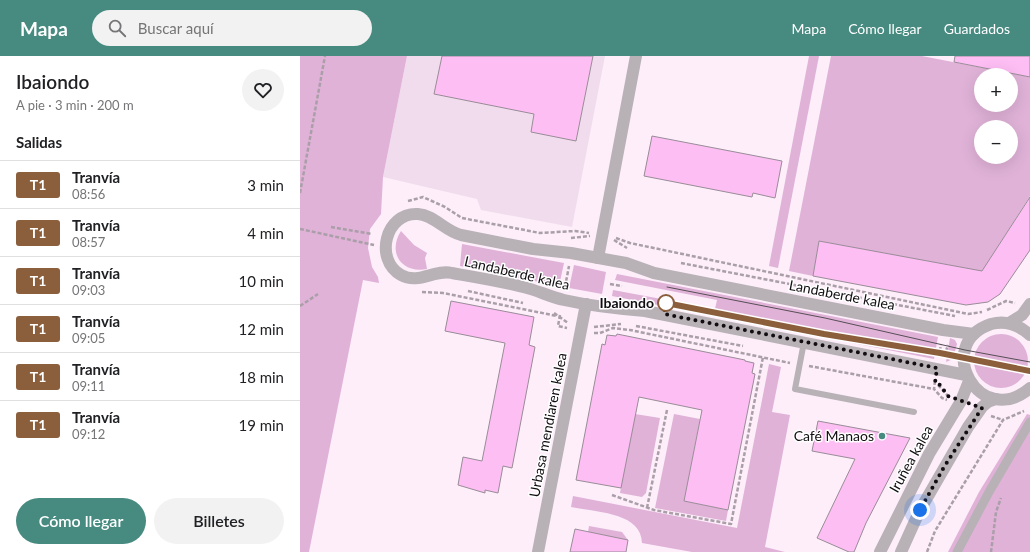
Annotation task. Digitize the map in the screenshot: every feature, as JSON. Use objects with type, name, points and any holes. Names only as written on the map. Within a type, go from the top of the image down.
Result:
[{"type":"street","points":[[598,258],[636,56]]},
{"type":"street","name":"Landaberde kalea","points":[[968,378],[940,369],[645,311],[616,310],[586,304],[563,299],[525,287],[450,272],[435,273],[418,279],[408,278],[397,272],[388,260],[386,238],[389,231],[402,218],[416,214],[430,217],[451,232],[461,235],[534,250],[572,253],[626,263],[654,273],[947,331],[974,334]]},
{"type":"street","name":"Urbasa mendiaren kalea","points":[[538,552],[586,304]]},
{"type":"street","points":[[1009,323],[1022,315],[1030,304]]},
{"type":"street","points":[[996,399],[985,396],[976,390],[968,378],[964,366],[964,354],[969,341],[974,334],[984,327],[996,323],[1009,323],[1023,329],[1030,335]]},
{"type":"street","name":"Iruñea kalea","points":[[880,552],[926,461],[961,401],[968,378]]},
{"type":"street","points":[[901,552],[924,504],[968,427],[982,408],[988,402],[996,399],[1015,398],[1030,388]]},
{"type":"street","points":[[957,552],[989,492],[1030,422]]},
{"type":"lane","points":[[804,342],[795,389],[914,412]]},
{"type":"path","points":[[300,193],[325,56]]},
{"type":"path","points":[[331,227],[372,234]]},
{"type":"path","points":[[300,229],[377,246]]},
{"type":"path","points":[[576,231],[558,326],[600,333],[613,328],[799,365],[934,389],[942,398]]},
{"type":"path","points":[[610,284],[622,286]]},
{"type":"path","points":[[462,290],[524,303]]},
{"type":"path","points":[[300,306],[318,294]]},
{"type":"path","points":[[934,389],[940,369],[947,331],[946,310]]},
{"type":"path","points":[[554,312],[570,324],[582,329],[600,328],[624,323]]},
{"type":"path","points":[[940,385],[940,369],[947,331],[954,316]]},
{"type":"path","points":[[631,325],[745,347]]},
{"type":"path","points":[[612,496],[647,508],[731,524],[763,357]]},
{"type":"path","points":[[927,382],[940,385],[948,396],[961,401]]},
{"type":"path","points":[[927,552],[935,531],[1003,420],[1030,408]]},
{"type":"path","points":[[647,508],[667,410]]},
{"type":"path","points":[[991,552],[996,512],[1003,493]]},
{"type":"shaded area","points":[[300,56],[407,56],[383,177],[381,214],[370,229],[368,248],[372,267],[378,277],[379,283],[363,280],[309,552],[300,552]]},
{"type":"shaded area","points":[[407,56],[605,56],[572,227],[481,210],[477,199],[383,177]]},
{"type":"shaded area","points":[[809,56],[819,56],[778,268],[769,266]]},
{"type":"shaded area","points":[[831,56],[922,56],[984,68],[974,68],[974,112],[1018,112],[1018,75],[1030,77],[1030,196],[982,272],[819,241],[813,276],[789,271]]},
{"type":"shaded area","points":[[401,231],[414,245],[427,253],[425,258],[427,269],[418,270],[410,268],[399,260],[396,254],[396,247],[397,239]]},
{"type":"shaded area","points":[[462,244],[564,263],[559,286],[460,266]]},
{"type":"shaded area","points":[[574,265],[606,272],[602,294],[569,288]]},
{"type":"shaded area","points":[[617,274],[938,337],[934,359],[612,296],[613,290],[715,309],[717,300],[615,280]]},
{"type":"shaded area","points":[[996,334],[1006,334],[1016,338],[1024,346],[1028,356],[1028,366],[1024,376],[1016,384],[1006,388],[996,388],[986,384],[978,376],[974,366],[974,356],[978,346],[986,338]]},
{"type":"shaded area","points":[[950,338],[955,340],[957,344],[953,359],[946,362]]},
{"type":"shaded area","points":[[769,364],[781,367],[772,412],[790,415],[765,547],[785,552],[692,552],[642,543],[640,533],[634,525],[626,519],[604,512],[571,507],[573,496],[737,528]]},
{"type":"shaded area","points":[[635,414],[660,418],[646,493],[642,497],[620,493]]},
{"type":"shaded area","points":[[674,414],[700,419],[684,501],[728,510],[726,521],[655,508]]},
{"type":"shaded area","points":[[1027,414],[1030,415],[1030,552],[948,552],[979,492]]},
{"type":"shaded area","points":[[589,526],[622,532],[628,540],[588,532]]},
{"type":"building","points":[[442,56],[593,56],[576,141],[531,132],[534,114],[434,94]]},
{"type":"building","points":[[955,56],[1030,56],[1030,77],[1018,75],[1018,68],[984,68],[954,62]]},
{"type":"building","points":[[652,136],[782,161],[775,198],[753,193],[752,197],[644,176]]},
{"type":"building","points":[[1030,197],[1030,250],[1000,294],[988,302],[966,305],[813,276],[819,241],[982,271]]},
{"type":"building","points":[[451,301],[534,317],[529,345],[535,347],[512,468],[503,466],[498,493],[485,490],[485,493],[458,485],[463,457],[482,461],[505,343],[445,331]]},
{"type":"building","points":[[617,334],[754,363],[752,373],[755,374],[728,510],[684,501],[702,410],[639,397],[621,488],[576,480],[602,344],[605,345],[607,335],[616,336]]},
{"type":"building","points":[[818,421],[910,438],[866,523],[854,552],[849,552],[817,538],[855,459],[812,451]]},
{"type":"building","points":[[575,529],[628,540],[626,552],[570,552]]},
{"type":"tram line","points":[[667,287],[825,318],[965,350],[1030,362]]},
{"type":"tram line","points":[[666,303],[824,334],[940,353],[1030,371]]},
{"type":"tram line","name":"T1","points":[[666,303],[824,334],[940,353],[1030,371]]},
{"type":"place","name":"Ibaiondo","points":[[666,303]]},
{"type":"place","name":"Café Manaos","points":[[882,436]]},
{"type":"route","points":[[666,303],[664,314],[937,368],[935,383],[940,385],[948,396],[982,408],[968,427],[920,510]]}]
